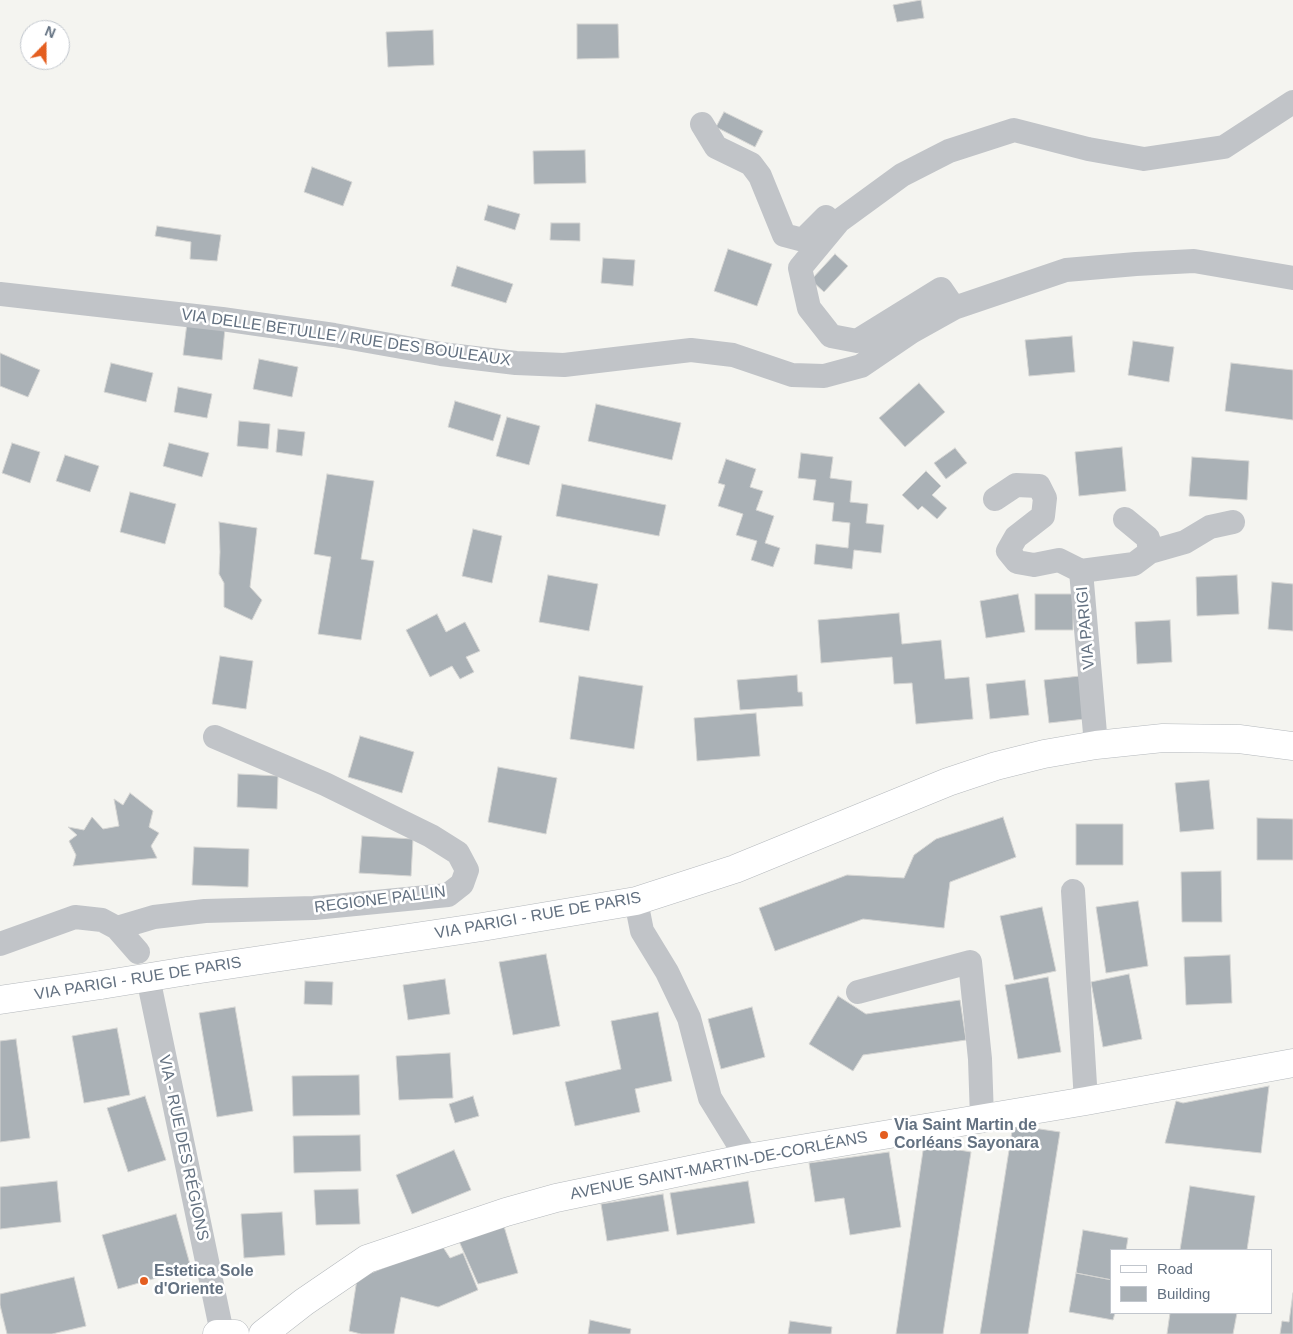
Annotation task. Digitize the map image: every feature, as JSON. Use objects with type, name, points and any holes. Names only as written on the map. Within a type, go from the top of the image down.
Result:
[{"type":"main road","name":"VIA PARIGI - RUE DE PARIS","points":[[0,1000],[474,928],[636,901],[735,870],[948,782],[996,766],[1044,754],[1096,745],[1163,738],[1239,739],[1293,746]]},
{"type":"main road","name":"AVENUE SAINT-MARTIN-DE-CORLÉANS","points":[[263,1334],[304,1302],[367,1259],[506,1212],[556,1198],[747,1158],[1086,1101],[1293,1063]]},
{"type":"street","points":[[954,308],[941,290],[858,342],[831,336],[809,308],[800,268],[839,221],[902,175],[949,151],[1014,130],[1088,149],[1144,159],[1224,147],[1293,102]]},
{"type":"street","points":[[702,124],[716,147],[751,164],[760,176],[784,235],[803,240],[825,217],[839,221]]},
{"type":"street","name":"VIA DELLE BETULLE / RUE DES BOULEAUX","points":[[0,294],[222,319],[334,335],[441,354],[516,363],[564,364],[691,350],[733,355],[792,375],[824,376],[861,366],[911,332],[954,308],[1066,270],[1194,261],[1293,278]]},
{"type":"street","name":"VIA PARIGI","points":[[995,499],[1016,485],[1039,486],[1045,498],[1043,516],[1016,537],[1008,551],[1017,562],[1034,565],[1059,560],[1081,571],[1096,745]]},
{"type":"street","points":[[1125,519],[1148,538],[1150,552]]},
{"type":"street","points":[[1081,571],[1134,564],[1150,552],[1185,542],[1210,527],[1234,522]]},
{"type":"street","name":"REGIONE PALLIN","points":[[117,928],[154,917],[204,911],[314,908],[448,895],[462,884],[467,870],[458,853],[431,836],[325,784],[215,737]]},
{"type":"street","points":[[1073,891],[1086,1101]]},
{"type":"street","points":[[636,901],[642,931],[667,972],[689,1018],[710,1098],[747,1158]]},
{"type":"street","points":[[0,944],[75,917],[102,920],[117,928],[138,952]]},
{"type":"street","points":[[858,992],[970,962],[980,1060],[982,1118]]},
{"type":"street","name":"VIA - RUE DES RÉGIONS","points":[[151,992],[225,1334]]},
{"type":"building","points":[[921,0],[924,18],[897,22],[893,5]]},
{"type":"building","points":[[577,24],[618,24],[619,58],[577,59]]},
{"type":"building","points":[[433,30],[434,65],[388,67],[386,32]]},
{"type":"building","points":[[724,112],[763,131],[755,147],[716,127]]},
{"type":"building","points":[[585,150],[586,183],[534,184],[533,151]]},
{"type":"building","points":[[312,167],[352,182],[343,206],[304,192]]},
{"type":"building","points":[[488,205],[520,214],[515,230],[484,220]]},
{"type":"building","points":[[551,223],[580,223],[580,241],[550,240]]},
{"type":"building","points":[[157,226],[221,235],[217,261],[190,259],[191,242],[155,236]]},
{"type":"building","points":[[728,249],[772,264],[757,306],[714,291]]},
{"type":"building","points":[[835,254],[848,266],[824,292],[811,280]]},
{"type":"building","points":[[603,258],[635,260],[633,286],[601,283]]},
{"type":"building","points":[[457,266],[513,284],[506,303],[451,286]]},
{"type":"building","points":[[187,323],[225,328],[222,360],[183,355]]},
{"type":"building","points":[[1072,336],[1075,372],[1029,376],[1025,340]]},
{"type":"building","points":[[1133,341],[1174,347],[1169,382],[1128,375]]},
{"type":"building","points":[[0,353],[40,370],[28,397],[0,386]]},
{"type":"building","points":[[259,359],[298,367],[292,397],[253,389]]},
{"type":"building","points":[[111,363],[153,373],[146,402],[104,392]]},
{"type":"building","points":[[1231,363],[1293,370],[1293,420],[1225,411]]},
{"type":"building","points":[[919,383],[945,412],[905,447],[879,418]]},
{"type":"building","points":[[178,387],[212,394],[207,418],[174,412]]},
{"type":"building","points":[[455,401],[501,415],[493,441],[448,427]]},
{"type":"building","points":[[596,404],[681,423],[672,460],[588,441]]},
{"type":"building","points":[[507,417],[540,426],[529,465],[496,456]]},
{"type":"building","points":[[239,421],[270,424],[268,449],[237,446]]},
{"type":"building","points":[[278,429],[305,432],[302,456],[276,452]]},
{"type":"building","points":[[12,443],[40,452],[30,483],[2,473]]},
{"type":"building","points":[[169,443],[209,453],[202,477],[163,466]]},
{"type":"building","points":[[1122,447],[1126,491],[1079,496],[1075,452]]},
{"type":"building","points":[[955,448],[967,463],[946,479],[934,463]]},
{"type":"building","points":[[801,453],[833,457],[830,478],[852,481],[850,502],[868,504],[866,523],[884,525],[881,553],[854,550],[852,569],[814,564],[816,544],[848,548],[850,523],[832,521],[834,503],[813,500],[816,480],[798,478]]},
{"type":"building","points":[[65,455],[99,466],[90,492],[56,481]]},
{"type":"building","points":[[1192,457],[1249,461],[1247,500],[1189,496]]},
{"type":"building","points":[[726,459],[756,469],[750,487],[763,491],[756,510],[774,516],[765,543],[780,548],[773,567],[751,560],[757,541],[736,535],[743,514],[718,506],[725,485],[718,483]]},
{"type":"building","points":[[926,471],[941,486],[932,495],[947,508],[937,519],[922,506],[918,510],[902,495]]},
{"type":"building","points":[[327,474],[374,481],[361,559],[374,561],[361,640],[318,634],[331,557],[314,554]]},
{"type":"building","points":[[562,484],[666,505],[659,536],[556,516]]},
{"type":"building","points":[[130,492],[176,504],[165,544],[120,532]]},
{"type":"building","points":[[219,522],[257,528],[250,587],[262,600],[252,620],[224,607],[224,583],[219,574]]},
{"type":"building","points":[[473,529],[502,536],[492,583],[462,576]]},
{"type":"building","points":[[548,575],[598,584],[589,631],[539,622]]},
{"type":"building","points":[[1237,575],[1239,614],[1197,616],[1196,577]]},
{"type":"building","points":[[1272,582],[1293,584],[1293,631],[1268,629]]},
{"type":"building","points":[[1018,594],[1025,632],[986,638],[980,601]]},
{"type":"building","points":[[1035,594],[1073,594],[1073,630],[1035,630]]},
{"type":"building","points":[[899,613],[902,644],[941,640],[945,679],[969,677],[973,719],[916,724],[912,683],[894,684],[892,657],[821,663],[818,620]]},
{"type":"building","points":[[437,614],[446,632],[465,622],[480,651],[466,657],[474,672],[460,679],[452,666],[430,677],[406,630]]},
{"type":"building","points":[[1170,620],[1172,662],[1137,664],[1135,622]]},
{"type":"building","points":[[220,656],[253,661],[246,709],[212,704]]},
{"type":"building","points":[[797,675],[798,692],[802,692],[803,706],[740,710],[737,680]]},
{"type":"building","points":[[579,676],[643,686],[634,749],[570,739]]},
{"type":"building","points":[[1080,676],[1085,719],[1049,723],[1044,680]]},
{"type":"building","points":[[1025,680],[1029,715],[990,719],[986,684]]},
{"type":"building","points":[[756,713],[760,756],[697,761],[694,718]]},
{"type":"building","points":[[360,736],[414,752],[402,793],[348,777]]},
{"type":"building","points":[[498,767],[557,778],[546,834],[488,822]]},
{"type":"building","points":[[238,774],[278,776],[277,809],[237,807]]},
{"type":"building","points":[[1209,780],[1214,829],[1180,832],[1175,783]]},
{"type":"building","points":[[130,793],[153,811],[149,827],[159,833],[151,846],[157,858],[73,866],[76,855],[69,841],[77,835],[68,827],[84,830],[92,817],[103,829],[119,826],[114,799],[123,805]]},
{"type":"building","points":[[1003,817],[1016,857],[950,882],[944,928],[863,919],[775,951],[759,908],[847,875],[904,878],[914,855],[936,839]]},
{"type":"building","points":[[1257,818],[1293,819],[1293,860],[1257,860]]},
{"type":"building","points":[[1076,824],[1123,824],[1123,865],[1076,865]]},
{"type":"building","points":[[362,836],[413,839],[411,876],[359,873]]},
{"type":"building","points":[[194,847],[249,849],[248,887],[192,885]]},
{"type":"building","points":[[1221,871],[1222,922],[1182,922],[1181,872]]},
{"type":"building","points":[[1138,901],[1148,966],[1106,973],[1096,907]]},
{"type":"building","points":[[1042,907],[1056,971],[1014,980],[1000,916]]},
{"type":"building","points":[[546,954],[560,1026],[513,1035],[499,962]]},
{"type":"building","points":[[1230,955],[1232,1003],[1186,1005],[1184,957]]},
{"type":"building","points":[[1129,974],[1142,1039],[1103,1047],[1091,982]]},
{"type":"building","points":[[1048,977],[1061,1052],[1018,1059],[1005,985]]},
{"type":"building","points":[[445,979],[450,1014],[408,1020],[403,985]]},
{"type":"building","points":[[305,981],[333,982],[332,1005],[304,1004]]},
{"type":"building","points":[[838,996],[866,1014],[960,1000],[966,1040],[863,1055],[853,1071],[809,1044]]},
{"type":"building","points":[[235,1007],[253,1111],[217,1117],[199,1013]]},
{"type":"building","points":[[752,1007],[765,1057],[721,1069],[708,1019]]},
{"type":"building","points":[[658,1012],[672,1081],[635,1089],[640,1112],[575,1126],[565,1082],[621,1069],[611,1021]]},
{"type":"building","points":[[117,1028],[130,1095],[84,1103],[72,1036]]},
{"type":"building","points":[[16,1039],[30,1138],[0,1142],[0,1041]]},
{"type":"building","points":[[450,1053],[453,1098],[399,1100],[396,1056]]},
{"type":"building","points":[[359,1075],[360,1115],[293,1116],[292,1076]]},
{"type":"building","points":[[1269,1086],[1261,1153],[1165,1143],[1176,1101],[1183,1103]]},
{"type":"building","points":[[145,1096],[166,1160],[128,1172],[107,1108]]},
{"type":"building","points":[[473,1096],[479,1116],[455,1123],[449,1104]]},
{"type":"building","points":[[1013,1125],[1060,1132],[1028,1334],[980,1334]]},
{"type":"building","points":[[360,1135],[361,1171],[294,1173],[293,1136]]},
{"type":"building","points":[[924,1144],[971,1152],[943,1334],[896,1334]]},
{"type":"building","points":[[454,1150],[471,1190],[412,1214],[396,1175]]},
{"type":"building","points":[[889,1152],[901,1227],[850,1235],[844,1198],[815,1202],[809,1163]]},
{"type":"building","points":[[57,1181],[61,1222],[0,1229],[0,1187]]},
{"type":"building","points":[[748,1181],[755,1223],[677,1235],[670,1193]]},
{"type":"building","points":[[1190,1186],[1255,1196],[1247,1249],[1180,1249]]},
{"type":"building","points":[[358,1189],[360,1224],[316,1225],[314,1190]]},
{"type":"building","points":[[663,1194],[669,1231],[607,1241],[601,1204]]},
{"type":"building","points":[[282,1212],[285,1255],[244,1258],[241,1214]]},
{"type":"building","points":[[176,1214],[191,1268],[118,1289],[102,1235]]},
{"type":"building","points":[[503,1223],[518,1273],[478,1284],[458,1239]]},
{"type":"building","points":[[1083,1230],[1128,1238],[1126,1249],[1110,1249],[1110,1280],[1076,1273]]},
{"type":"building","points":[[441,1244],[450,1258],[463,1253],[478,1290],[438,1307],[401,1297],[394,1334],[361,1334],[349,1331],[357,1279]]},
{"type":"building","points":[[1076,1273],[1110,1280],[1110,1314],[1115,1314],[1113,1320],[1069,1312]]},
{"type":"building","points":[[74,1277],[86,1326],[52,1334],[7,1334],[0,1305],[0,1294]]},
{"type":"building","points":[[1293,1293],[1293,1334],[1280,1334],[1282,1321],[1289,1322]]},
{"type":"building","points":[[1170,1314],[1237,1314],[1233,1334],[1167,1334]]},
{"type":"building","points":[[590,1320],[631,1329],[630,1334],[588,1334]]},
{"type":"building","points":[[790,1321],[832,1327],[831,1334],[788,1334]]},
{"type":"place","name":"Via Saint Martin de Corléans Sayonara","points":[[884,1135]]},
{"type":"place","name":"Estetica Sole d'Oriente","points":[[144,1281]]}]
